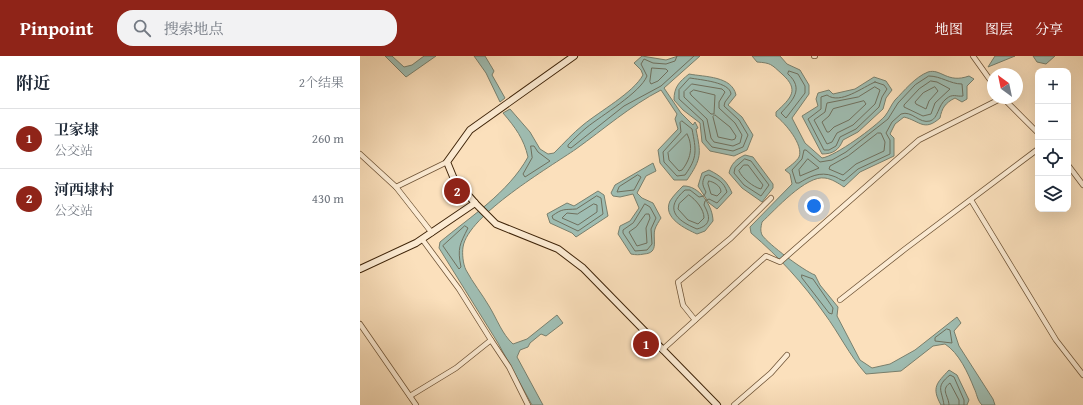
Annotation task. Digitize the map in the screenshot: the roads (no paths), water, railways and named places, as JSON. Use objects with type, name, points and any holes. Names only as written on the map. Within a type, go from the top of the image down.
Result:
[{"type":"street","points":[[396,187],[447,162],[470,130],[574,56]]},
{"type":"street","points":[[973,56],[987,76]]},
{"type":"street","points":[[662,350],[766,256],[780,262],[919,140],[990,104]]},
{"type":"street","points":[[1008,104],[1035,130]]},
{"type":"street","points":[[840,300],[1035,151]]},
{"type":"street","points":[[360,154],[396,187],[432,233]]},
{"type":"street","points":[[447,162],[454,179],[487,216],[496,224],[558,249],[583,268],[717,405]]},
{"type":"street","points":[[1071,169],[1083,185]]},
{"type":"street","points":[[695,320],[683,305],[678,282],[731,238],[771,198]]},
{"type":"street","points":[[971,200],[1056,340],[1083,375]]},
{"type":"street","points":[[360,269],[422,239],[476,205]]},
{"type":"street","points":[[422,239],[459,289],[508,367],[528,405]]},
{"type":"street","points":[[360,324],[416,405]]},
{"type":"street","points":[[410,396],[456,368],[491,340]]},
{"type":"street","points":[[734,405],[771,373],[787,355]]},
{"type":"water","points":[[385,56],[392,56],[404,67],[412,65],[424,56],[436,56],[406,77]]},
{"type":"water","points":[[474,56],[485,56],[494,71],[492,75],[505,98],[500,102],[486,73]]},
{"type":"water","points":[[642,56],[666,60],[678,56],[700,56],[664,88],[681,113],[693,125],[695,122],[698,128],[696,129],[699,144],[698,161],[687,180],[674,180],[660,163],[658,150],[678,129],[675,119],[677,114],[661,90],[628,110],[576,149],[530,179],[494,207],[468,234],[463,247],[463,259],[466,270],[503,331],[513,344],[527,339],[557,315],[563,323],[546,336],[541,334],[530,343],[528,347],[520,350],[517,357],[543,405],[532,405],[498,343],[439,248],[440,242],[500,193],[520,170],[528,157],[524,144],[503,113],[510,109],[530,132],[540,149],[548,154],[554,153],[579,128],[624,95],[638,82],[643,75],[641,70],[634,63]]},
{"type":"water","points":[[752,56],[780,56],[787,64],[800,70],[809,85],[809,94],[792,118],[805,143],[822,158],[845,147],[873,127],[885,116],[895,100],[923,74],[933,71],[955,78],[969,76],[974,79],[967,86],[967,99],[962,102],[955,98],[946,104],[940,118],[935,122],[926,125],[904,117],[895,124],[890,134],[894,138],[894,156],[860,172],[844,187],[833,180],[825,178],[817,179],[800,187],[762,222],[761,230],[762,235],[779,251],[815,275],[820,285],[838,307],[837,316],[860,360],[872,368],[890,364],[915,350],[957,317],[961,323],[954,331],[959,346],[993,399],[995,405],[982,405],[980,403],[969,376],[962,364],[955,353],[945,344],[933,346],[901,371],[866,374],[854,359],[808,291],[781,261],[751,233],[750,227],[792,184],[790,174],[785,170],[798,159],[800,152],[793,135],[776,116],[776,112],[786,102],[791,94],[791,85],[788,80],[773,66],[757,62]]},
{"type":"water","points":[[995,56],[1015,56],[988,67]]},
{"type":"water","points":[[1033,56],[1055,56],[1046,64],[1037,62]]},
{"type":"water","points":[[689,74],[717,78],[729,84],[733,89],[736,95],[728,105],[742,117],[753,135],[747,150],[734,156],[710,151],[702,142],[700,123],[683,110],[674,100],[678,85]]},
{"type":"water","points":[[874,77],[886,81],[892,90],[886,98],[883,109],[858,132],[843,140],[835,151],[822,154],[802,116],[818,106],[816,99],[818,93],[829,90],[833,94],[855,89]]},
{"type":"water","points":[[745,155],[753,157],[773,184],[773,188],[762,202],[742,188],[729,173],[734,162]]},
{"type":"water","points":[[653,163],[656,171],[646,176],[637,193],[642,198],[653,203],[661,218],[654,233],[654,248],[649,253],[639,255],[631,254],[618,234],[620,226],[630,221],[639,208],[633,194],[620,197],[613,196],[611,193],[615,185]]},
{"type":"water","points":[[709,170],[723,179],[732,193],[717,209],[709,203],[698,186],[702,173]]},
{"type":"water","points":[[683,186],[694,189],[700,193],[711,209],[713,221],[705,231],[697,234],[687,229],[676,222],[669,213],[668,207],[670,201]]},
{"type":"water","points":[[598,191],[604,195],[608,216],[576,237],[572,233],[550,223],[547,214],[567,203],[574,206]]},
{"type":"water","points":[[949,370],[957,375],[969,400],[967,405],[941,405],[936,394],[936,389],[941,378]]},
{"type":"place","name":"河西埭村","points":[[457,191]]},
{"type":"place","name":"卫家埭","points":[[646,344]]}]
